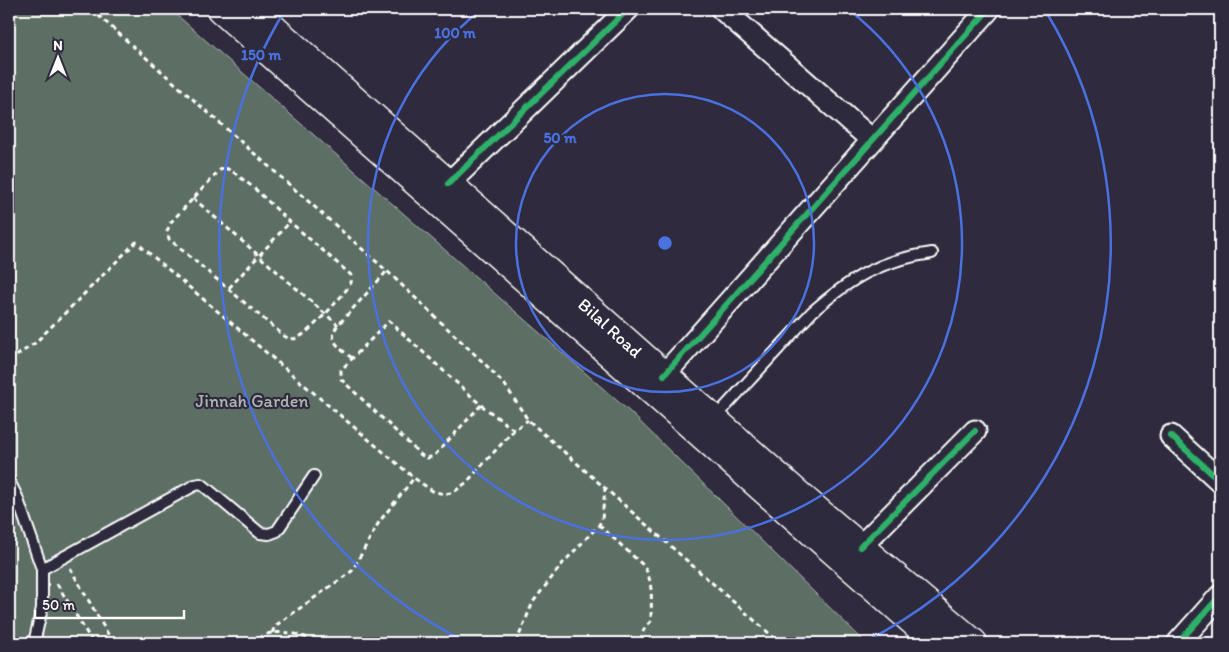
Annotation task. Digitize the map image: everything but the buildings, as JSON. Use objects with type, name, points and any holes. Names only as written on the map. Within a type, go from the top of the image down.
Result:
[{"type":"main road","name":"Bilal Road","points":[[221,9],[938,643]]},
{"type":"main road","name":"Bilal Road","points":[[251,9],[714,420],[973,643]]},
{"type":"street","points":[[448,184],[628,9]]},
{"type":"street","points":[[722,9],[872,140]]},
{"type":"street","points":[[664,375],[989,9]]},
{"type":"street","points":[[860,547],[976,431]]},
{"type":"street","points":[[1171,436],[1220,481]]},
{"type":"street","points":[[1178,643],[1220,596]]},
{"type":"lane","points":[[714,420],[824,301],[847,284],[877,267],[900,258],[932,253]]},
{"type":"lane","points":[[45,568],[195,485],[200,484],[260,533],[269,534],[277,531],[314,476]]},
{"type":"lane","points":[[9,482],[17,497],[45,568],[42,608],[34,643]]},
{"type":"path","points":[[91,9],[387,271],[486,364],[505,385],[528,420],[780,643]]},
{"type":"path","points":[[225,168],[232,171],[254,188],[290,222],[351,275],[352,279],[350,286],[325,314],[304,334],[297,338],[288,338],[169,239],[167,231],[168,227],[193,198],[220,170],[225,168]]},
{"type":"path","points":[[193,198],[338,325]]},
{"type":"path","points":[[230,288],[290,222]]},
{"type":"path","points":[[9,361],[35,344],[136,242],[414,478],[434,492],[446,494],[454,492],[467,482],[514,430],[528,420]]},
{"type":"path","points":[[352,358],[341,350],[332,338],[334,329],[387,271]]},
{"type":"path","points":[[481,405],[434,456],[427,458],[421,456],[341,379],[341,370],[389,321],[481,405],[514,430]]},
{"type":"path","points":[[272,633],[275,626],[352,572],[379,522],[414,478]]},
{"type":"path","points":[[516,643],[533,602],[564,563],[599,525],[602,519],[605,489]]},
{"type":"path","points":[[599,525],[644,566],[648,572],[651,621],[643,631],[641,638],[643,643]]},
{"type":"path","points":[[63,557],[112,643]]},
{"type":"path","points":[[45,568],[93,643]]},
{"type":"path","points":[[251,643],[264,635],[272,633],[302,636],[316,643]]},
{"type":"path","points":[[214,643],[233,639],[238,643]]},
{"type":"green space","name":"Jinnah Garden","points":[[9,9],[170,9],[630,412],[866,643],[9,643]]},
{"type":"cycle path","points":[[448,184],[628,9]]},
{"type":"cycle path","points":[[664,375],[989,9]]},
{"type":"cycle path","points":[[860,547],[975,431]]},
{"type":"cycle path","points":[[1171,436],[1220,481]]},
{"type":"cycle path","points":[[1178,643],[1220,596]]}]
